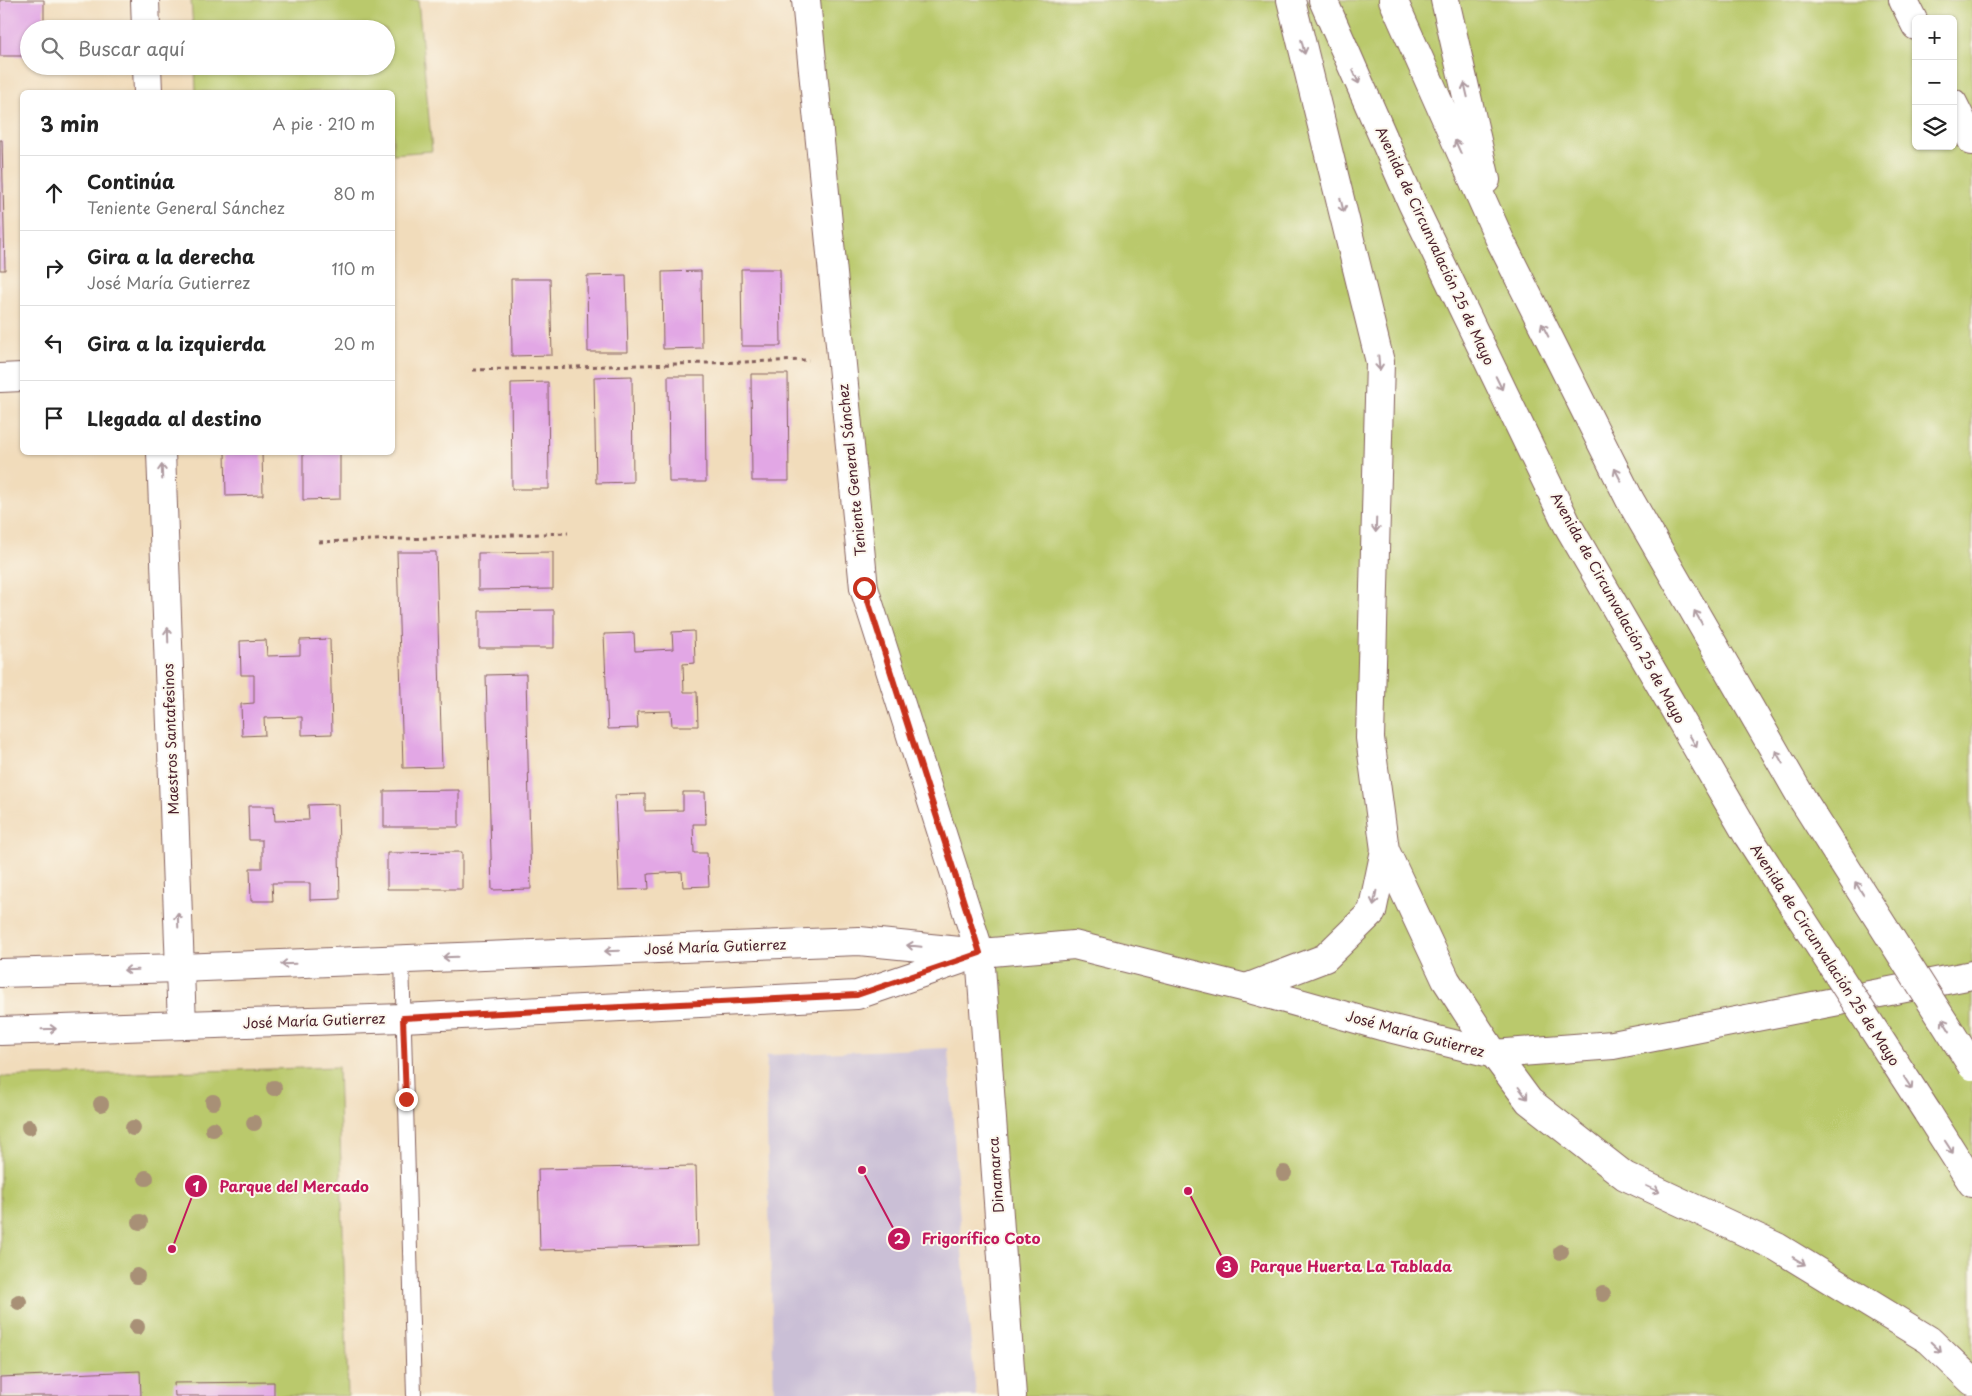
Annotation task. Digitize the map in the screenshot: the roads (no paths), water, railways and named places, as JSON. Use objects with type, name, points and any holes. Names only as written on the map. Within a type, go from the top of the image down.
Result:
[{"type":"main road","points":[[145,0],[146,20]]},
{"type":"main road","name":"Teniente General Sánchez","points":[[806,0],[864,588],[980,953]]},
{"type":"main road","points":[[1291,0],[1380,362],[1370,738],[1385,850],[1446,980],[1494,1054],[1529,1101],[1624,1176],[1777,1247],[1929,1340],[1972,1381]]},
{"type":"main road","name":"Avenida de Circunvalación 25 de Mayo","points":[[1323,0],[1412,203],[1567,524],[1748,836],[1972,1182]]},
{"type":"main road","points":[[1393,0],[1500,240],[1630,500],[1803,800],[1972,1066]]},
{"type":"main road","points":[[1445,0],[1500,240]]},
{"type":"main road","points":[[1903,0],[1912,18]]},
{"type":"main road","points":[[147,75],[148,90]]},
{"type":"main road","points":[[1954,105],[1972,141]]},
{"type":"main road","points":[[0,378],[20,377]]},
{"type":"main road","name":"Maestros Santafesinos","points":[[161,455],[182,1025]]},
{"type":"main road","points":[[1246,988],[1325,958],[1372,912],[1385,850]]},
{"type":"main road","name":"José María Gutierrez","points":[[0,973],[180,968],[860,941],[980,953],[1074,945],[1246,988],[1385,1027],[1494,1054],[1613,1045],[1972,975]]},
{"type":"main road","name":"José María Gutierrez","points":[[0,1031],[403,1018],[857,995],[980,953]]},
{"type":"main road","name":"Dinamarca","points":[[980,953],[1012,1396]]},
{"type":"lane","points":[[402,959],[414,1396]]},
{"type":"place","name":"Frigorífico Coto","points":[[862,1170]]},
{"type":"place","name":"Parque Huerta La Tablada","points":[[1188,1191]]},
{"type":"place","name":"Parque del Mercado","points":[[172,1249]]}]
